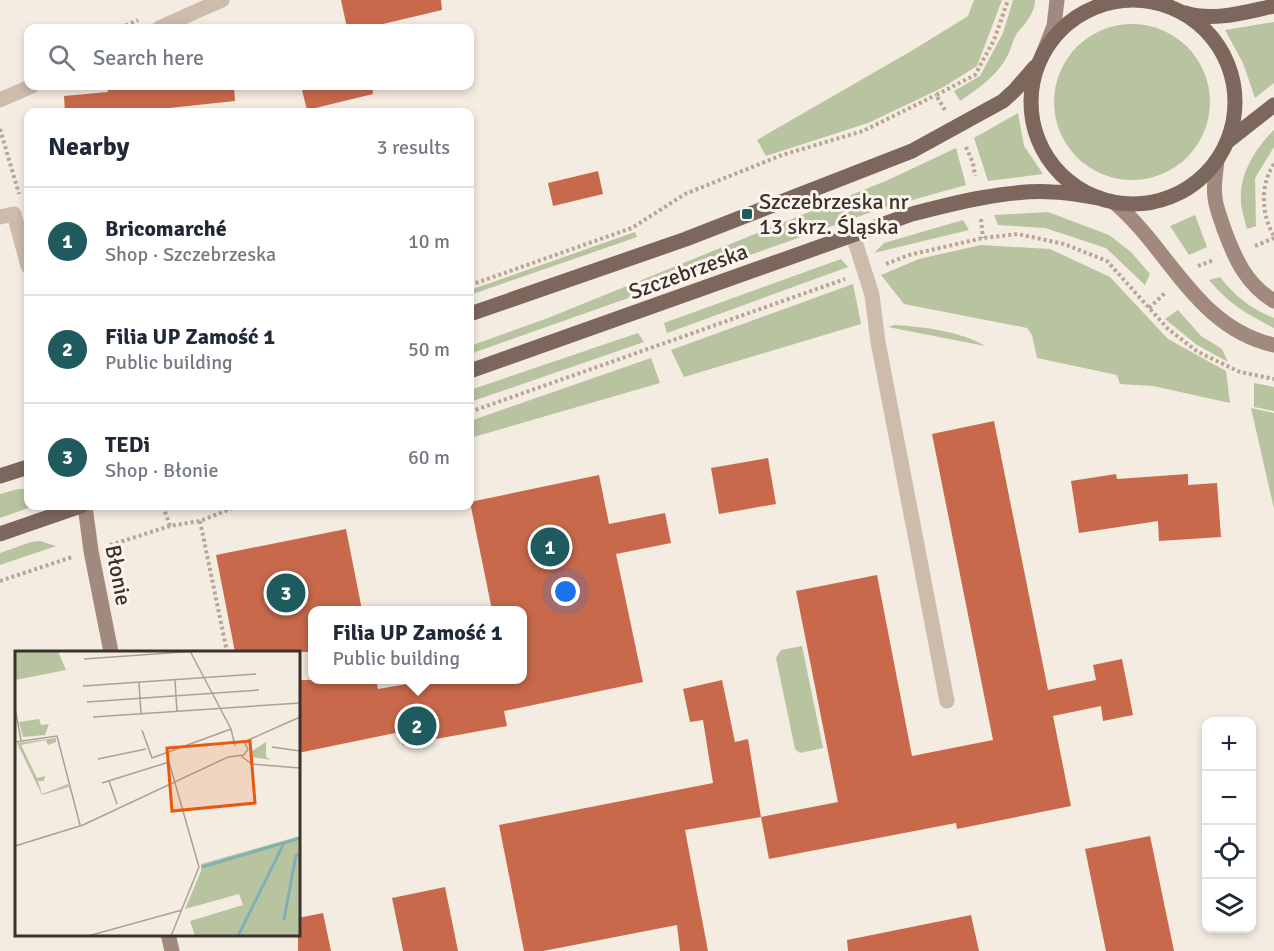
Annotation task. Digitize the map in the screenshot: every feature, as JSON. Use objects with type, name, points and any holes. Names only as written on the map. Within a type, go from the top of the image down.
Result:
[{"type":"main road","points":[[1177,10],[1212,37],[1224,55],[1232,76],[1235,98],[1234,120],[1228,141],[1217,160],[1192,186],[1160,201],[1143,204],[1115,203],[1079,189],[1062,176],[1048,159],[1038,139],[1032,118],[1031,96],[1035,74],[1042,57],[1056,36],[1072,21],[1091,10],[1112,3],[1134,0],[1151,1],[1195,16],[1218,16],[1274,6]]},
{"type":"main road","name":"Szczebrzeska","points":[[474,313],[686,239],[912,151],[1003,101],[1027,78],[1042,57]]},
{"type":"main road","points":[[1228,141],[1274,105]]},
{"type":"main road","name":"Szczebrzeska","points":[[474,370],[912,214],[978,199],[1052,191],[1099,198]]},
{"type":"main road","points":[[0,476],[24,467]]},
{"type":"main road","points":[[0,534],[71,510]]},
{"type":"street","points":[[168,24],[222,0]]},
{"type":"street","points":[[1042,57],[1054,26],[1057,0]]},
{"type":"street","points":[[0,100],[24,90]]},
{"type":"street","points":[[1217,160],[1215,199],[1232,253],[1250,283],[1274,301]]},
{"type":"street","points":[[1115,203],[1145,232],[1170,265],[1221,321],[1248,336],[1274,345]]},
{"type":"street","points":[[12,211],[24,252]]},
{"type":"street","points":[[853,236],[872,295],[880,354],[947,701]]},
{"type":"street","name":"Błonie","points":[[84,510],[111,651]]},
{"type":"street","points":[[168,936],[172,951]]},
{"type":"path","points":[[474,284],[632,228],[685,194],[782,155],[863,131],[975,75],[994,40],[1008,0]]},
{"type":"path","points":[[936,95],[946,110]]},
{"type":"path","points":[[0,129],[12,211]]},
{"type":"path","points":[[965,143],[974,163],[976,184]]},
{"type":"path","points":[[1254,246],[1274,237],[1268,226],[1263,194],[1274,164]]},
{"type":"path","points":[[980,215],[983,238]]},
{"type":"path","points":[[474,411],[909,255],[983,238],[1018,234],[1064,244],[1107,261],[1168,329],[1198,352],[1240,372],[1274,379]]},
{"type":"path","points":[[1198,266],[1214,260]]},
{"type":"path","points":[[1149,308],[1167,292]]},
{"type":"path","points":[[164,510],[170,526],[200,522],[228,510]]},
{"type":"path","points":[[200,522],[227,651]]},
{"type":"green space","points":[[974,0],[1002,0],[977,66],[942,88],[868,123],[766,156],[757,140],[968,16]]},
{"type":"green space","points":[[1013,0],[1035,0],[1035,5],[1017,33],[999,69],[960,101],[954,91],[980,76],[1003,33]]},
{"type":"green space","points":[[1274,22],[1274,83],[1255,98],[1243,63],[1225,30]]},
{"type":"green space","points":[[1132,24],[1162,30],[1187,47],[1204,72],[1210,102],[1204,132],[1187,157],[1162,174],[1132,180],[1102,174],[1077,157],[1060,132],[1054,102],[1060,72],[1077,47],[1102,30]]},
{"type":"green space","points":[[1018,113],[1024,146],[1043,174],[988,181],[974,138]]},
{"type":"green space","points":[[1274,130],[1274,147],[1255,178],[1256,226],[1247,229],[1241,204],[1243,181],[1255,153]]},
{"type":"green space","points":[[956,148],[966,185],[880,209],[474,353],[474,345],[548,318],[888,180]]},
{"type":"green space","points":[[1048,212],[1109,235],[1131,252],[1150,274],[1145,285],[1106,248],[1045,228],[998,225],[994,215]]},
{"type":"green space","points":[[1195,215],[1207,247],[1189,255],[1170,226]]},
{"type":"green space","points":[[963,220],[969,230],[874,253],[884,243]]},
{"type":"green space","points":[[635,232],[637,237],[474,294],[474,289]]},
{"type":"green space","points":[[981,245],[1050,249],[1110,277],[1168,339],[1226,371],[1230,403],[1153,386],[1120,384],[1117,375],[1037,358],[1032,335],[1027,328],[904,304],[881,275],[919,259]]},
{"type":"green space","points":[[841,259],[848,267],[667,333],[664,323]]},
{"type":"green space","points":[[1220,277],[1244,301],[1274,318],[1274,328],[1239,308],[1209,280]]},
{"type":"green space","points":[[853,284],[861,324],[684,377],[671,350]]},
{"type":"green space","points":[[1178,310],[1201,336],[1222,349],[1228,362],[1197,345],[1165,319]]},
{"type":"green space","points":[[895,325],[953,333],[985,346],[888,327]]},
{"type":"green space","points":[[638,333],[644,342],[474,401],[474,389]]},
{"type":"green space","points":[[651,358],[660,383],[474,437],[474,420]]},
{"type":"green space","points":[[1254,383],[1274,387],[1274,411],[1254,407]]},
{"type":"green space","points":[[1251,408],[1274,413],[1274,509]]},
{"type":"green space","points":[[24,489],[24,510],[0,518],[0,494]]},
{"type":"green space","points":[[40,541],[56,546],[0,565],[0,553]]},
{"type":"green space","points":[[802,646],[823,748],[800,753],[795,749],[776,658],[781,650]]},
{"type":"building","points":[[341,0],[441,0],[442,10],[383,24],[346,24]]},
{"type":"building","points":[[108,90],[234,90],[235,101],[169,108],[65,108],[64,96],[108,92]]},
{"type":"building","points":[[302,90],[372,90],[373,94],[315,108],[306,108]]},
{"type":"building","points":[[598,171],[603,194],[553,206],[548,183]]},
{"type":"building","points":[[994,421],[1048,690],[1096,680],[1093,665],[1122,659],[1133,715],[1103,721],[1101,706],[1053,716],[1071,806],[957,829],[956,823],[769,859],[761,817],[838,802],[796,591],[877,575],[912,756],[993,740],[932,434]]},
{"type":"building","points":[[768,458],[776,504],[719,514],[711,468]]},
{"type":"building","points":[[1116,474],[1117,479],[1188,474],[1188,485],[1217,483],[1221,537],[1159,541],[1158,521],[1079,533],[1071,481]]},
{"type":"building","points":[[599,475],[609,524],[665,513],[671,543],[616,554],[643,682],[504,711],[507,726],[403,745],[400,732],[300,753],[300,680],[308,680],[308,684],[377,684],[378,689],[407,684],[527,684],[527,606],[491,606],[472,510],[474,510],[474,501]]},
{"type":"building","points":[[346,529],[361,606],[308,606],[308,652],[235,651],[216,555]]},
{"type":"building","points":[[722,680],[735,742],[748,739],[761,817],[685,830],[708,951],[680,951],[677,925],[543,951],[524,951],[499,825],[713,783],[703,720],[690,722],[683,689]]},
{"type":"building","points":[[1150,836],[1174,951],[1106,951],[1085,849]]},
{"type":"building","points":[[445,887],[458,951],[403,951],[392,898]]},
{"type":"building","points":[[323,913],[331,951],[298,951],[300,918]]},
{"type":"building","points":[[971,915],[979,951],[848,951],[847,940]]},
{"type":"place","name":"Szczebrzeska nr 13 skrz. Śląska","points":[[747,214]]},
{"type":"place","name":"Bricomarché","points":[[550,547]]},
{"type":"place","name":"TEDi","points":[[286,593]]},
{"type":"place","name":"Filia UP Zamość 1","points":[[417,726]]}]
